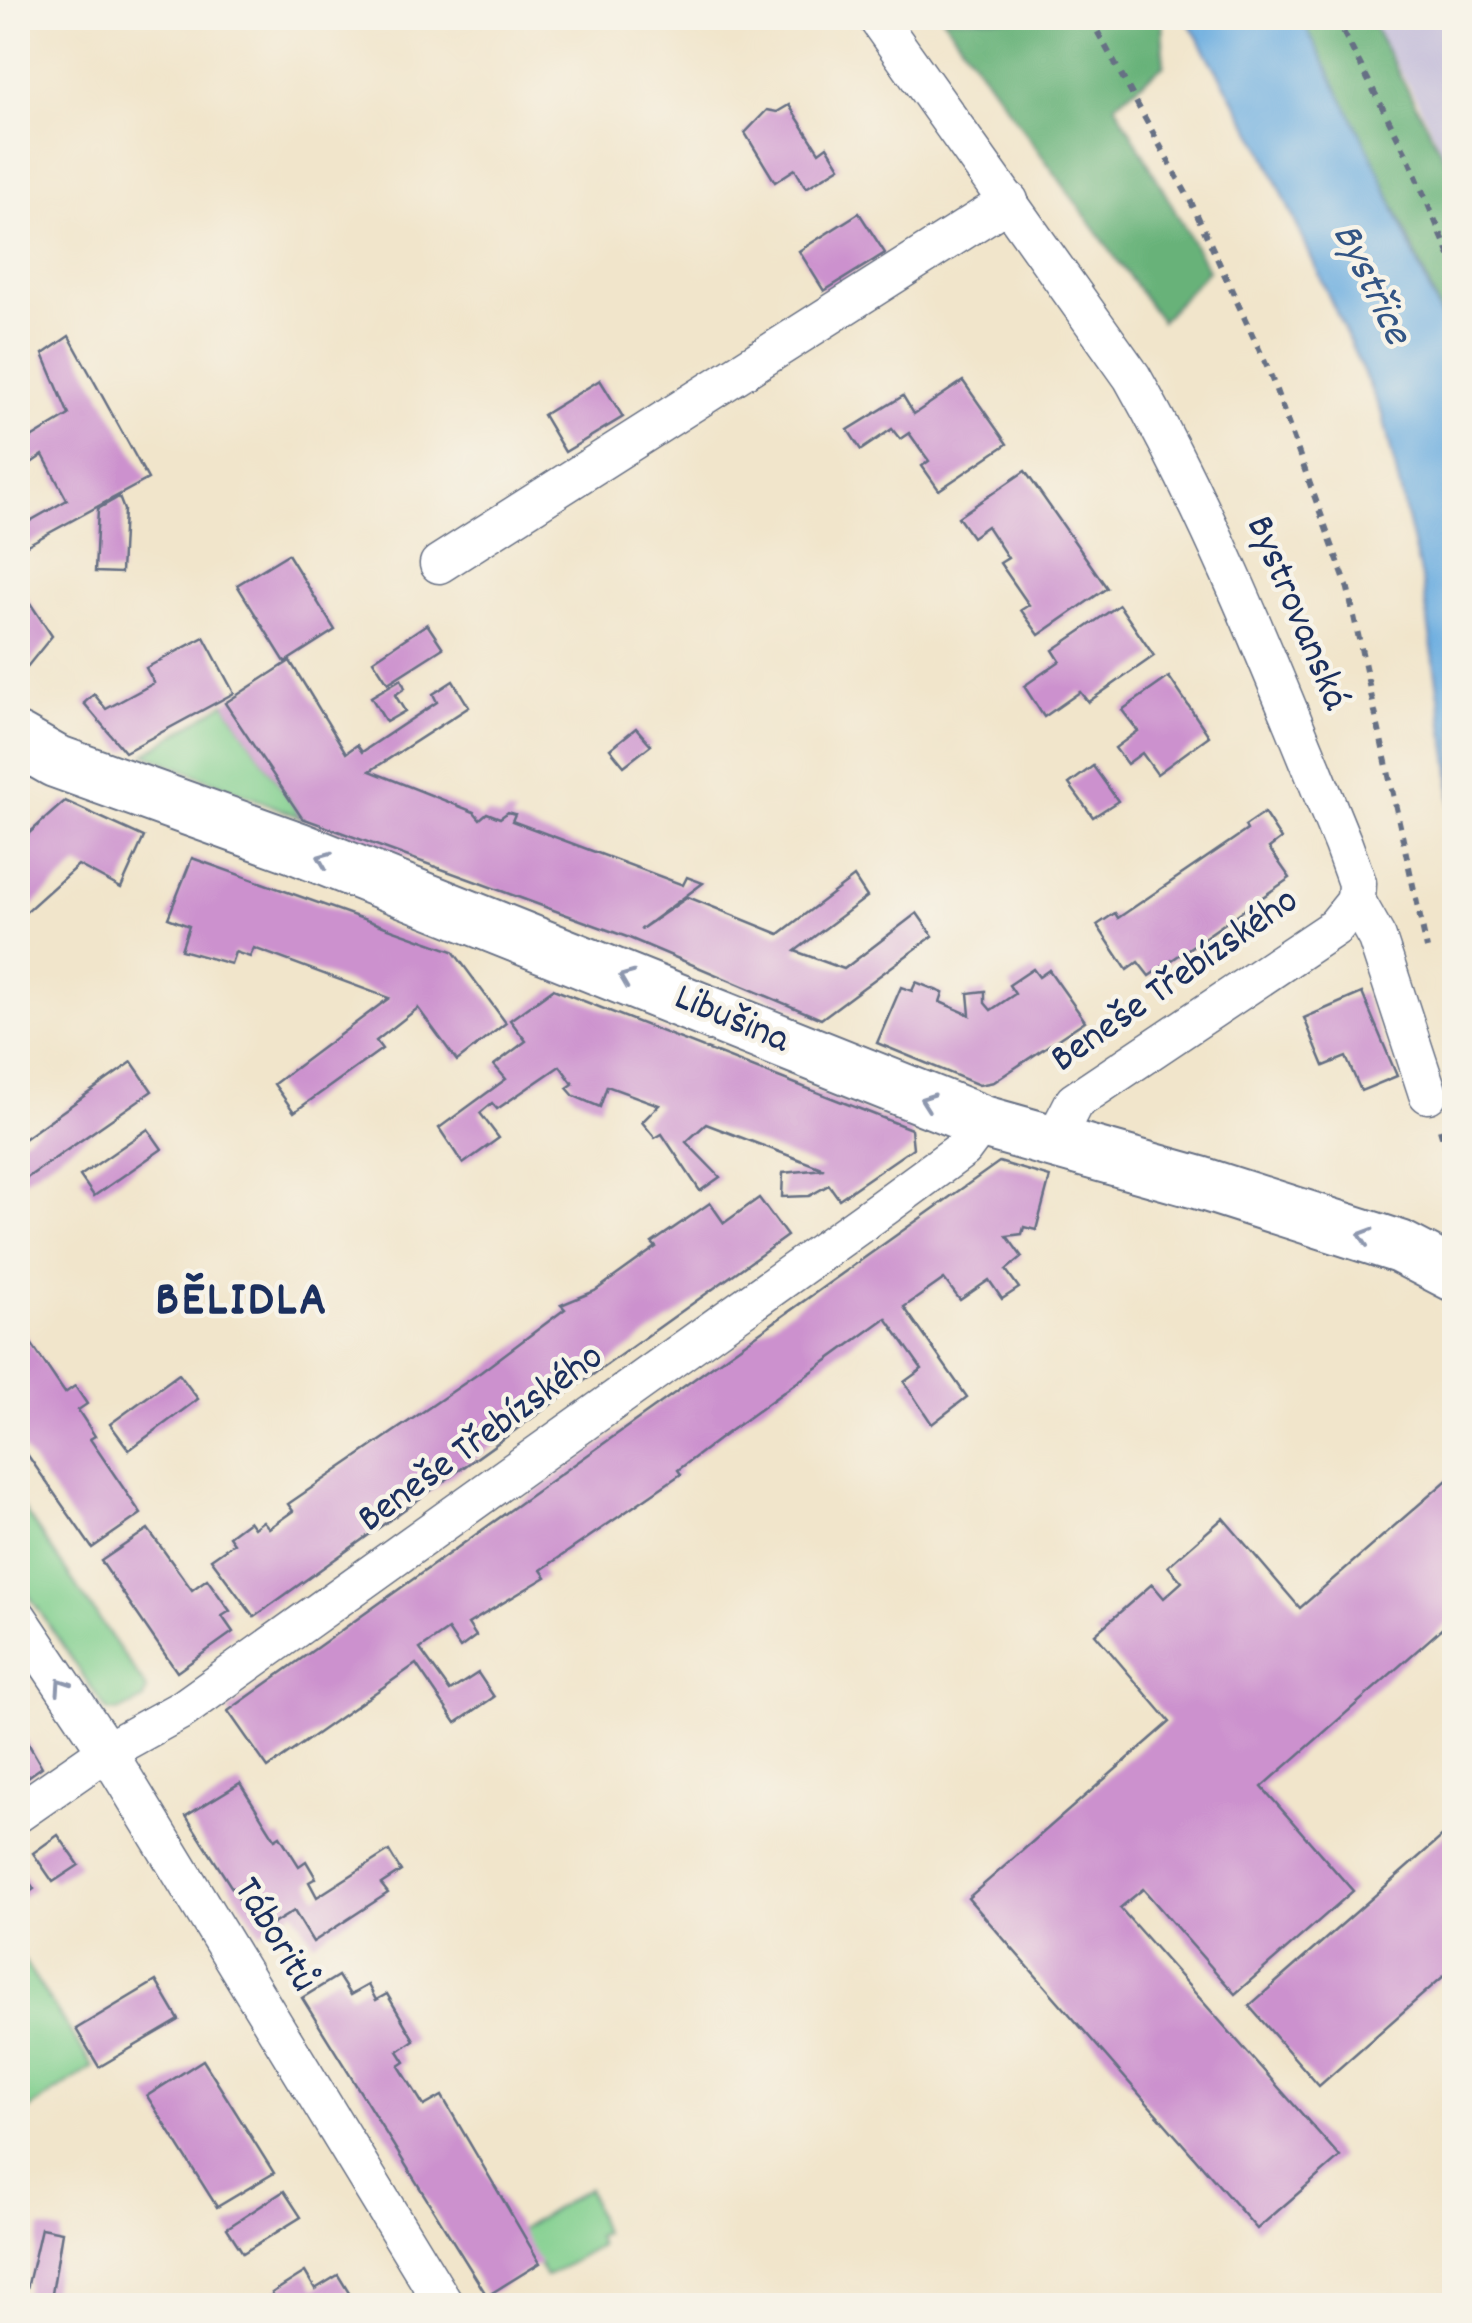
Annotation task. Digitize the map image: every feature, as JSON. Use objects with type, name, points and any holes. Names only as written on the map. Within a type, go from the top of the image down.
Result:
[{"type":"street","name":"Bystrovanská","points":[[878,18],[1132,378],[1178,463],[1244,602],[1329,810],[1357,883],[1356,901],[1377,938],[1428,1094]]},
{"type":"street","points":[[439,564],[1009,201]]},
{"type":"street","name":"Libušina","points":[[22,755],[297,848],[983,1122],[1400,1247],[1454,1275]]},
{"type":"street","name":"Beneše Třebízského","points":[[1054,1141],[1074,1102],[1335,926],[1356,901]]},
{"type":"street","name":"Beneše Třebízského","points":[[18,1814],[108,1751],[183,1710],[955,1156],[983,1122]]},
{"type":"street","name":"Táboritů","points":[[18,1618],[108,1751],[445,2306]]},
{"type":"path","points":[[1090,18],[1192,204],[1276,389],[1348,589],[1427,952]]},
{"type":"path","points":[[1336,18],[1406,155],[1454,265]]},
{"type":"shaded area","points":[[1369,18],[1454,18],[1454,176],[1417,100]]},
{"type":"green space","points":[[943,18],[1162,18],[1164,65],[1115,104],[1208,270],[1161,321]]},
{"type":"green space","points":[[1301,18],[1369,18],[1454,176],[1454,349],[1402,223]]},
{"type":"green space","points":[[225,703],[302,818],[145,754]]},
{"type":"green space","points":[[18,1501],[147,1689],[144,1699],[118,1712],[107,1711],[18,1579]]},
{"type":"green space","points":[[18,1952],[93,2067],[18,2116]]},
{"type":"green space","points":[[588,2188],[603,2233],[596,2236],[599,2246],[546,2277],[519,2231]]},
{"type":"water","name":"Bystřice","points":[[1186,18],[1301,18],[1371,154],[1454,348],[1454,916],[1450,770],[1423,586],[1383,416],[1260,144]]},
{"type":"building","points":[[789,105],[819,152],[827,146],[840,167],[806,188],[795,169],[775,182],[745,133],[767,110],[777,112]]},
{"type":"building","points":[[859,213],[885,253],[824,291],[799,251]]},
{"type":"building","points":[[69,336],[148,479],[18,550],[18,518],[24,515],[28,522],[67,500],[43,455],[18,472],[18,446],[69,415],[43,354]]},
{"type":"building","points":[[600,380],[623,417],[565,452],[543,415]]},
{"type":"building","points":[[963,381],[1007,444],[939,490],[922,466],[929,461],[909,433],[900,439],[892,429],[861,450],[848,430],[903,396],[914,414]]},
{"type":"building","points":[[1025,471],[1107,588],[1039,635],[1021,610],[1029,605],[1000,563],[1008,558],[987,526],[972,537],[958,517]]},
{"type":"building","points":[[119,497],[124,510],[121,573],[95,572],[98,509]]},
{"type":"building","points":[[288,554],[335,630],[285,662],[237,585]]},
{"type":"building","points":[[18,585],[52,636],[18,678]]},
{"type":"building","points":[[1119,605],[1154,656],[1088,702],[1080,692],[1044,717],[1024,686],[1060,661],[1053,650]]},
{"type":"building","points":[[427,624],[443,648],[388,683],[373,660]]},
{"type":"building","points":[[204,637],[234,693],[125,752],[84,703],[94,694],[106,709],[154,683],[146,668]]},
{"type":"building","points":[[290,661],[346,753],[357,745],[362,752],[437,702],[433,694],[453,681],[469,707],[370,771],[474,812],[480,819],[487,813],[500,818],[508,812],[515,814],[512,821],[683,885],[687,877],[703,883],[640,930],[688,897],[779,934],[854,877],[867,897],[795,951],[844,969],[917,913],[933,936],[821,1019],[627,937],[302,818],[225,703]]},
{"type":"building","points":[[1169,677],[1209,736],[1157,774],[1142,753],[1127,764],[1115,748],[1138,731],[1122,710]]},
{"type":"building","points":[[401,679],[405,688],[395,695],[405,711],[386,722],[371,697]]},
{"type":"building","points":[[636,728],[651,745],[624,766],[610,749]]},
{"type":"building","points":[[1093,766],[1118,801],[1093,817],[1069,784]]},
{"type":"building","points":[[65,801],[144,837],[121,888],[78,865],[18,919],[18,843]]},
{"type":"building","points":[[1264,813],[1281,839],[1269,848],[1290,878],[1149,976],[1138,962],[1127,970],[1097,925],[1115,913],[1118,918],[1247,830],[1245,826]]},
{"type":"building","points":[[192,858],[453,951],[506,1023],[457,1061],[418,1008],[376,1041],[382,1049],[294,1112],[274,1084],[389,998],[254,948],[250,957],[235,952],[231,964],[181,950],[189,926],[168,918]]},
{"type":"building","points":[[1033,969],[1039,977],[1049,970],[1085,1021],[994,1082],[979,1085],[877,1043],[901,987],[912,991],[916,982],[943,993],[940,1002],[970,1015],[968,993],[985,991],[985,1003],[991,1010],[1015,994],[1009,985]]},
{"type":"building","points":[[553,989],[911,1129],[913,1148],[839,1199],[829,1185],[809,1196],[782,1197],[783,1173],[824,1169],[706,1124],[686,1142],[720,1177],[700,1191],[662,1134],[655,1138],[642,1122],[659,1105],[607,1086],[600,1107],[574,1096],[567,1088],[573,1084],[560,1066],[497,1109],[492,1103],[480,1113],[499,1138],[463,1164],[439,1128],[506,1079],[494,1065],[526,1041],[510,1020]]},
{"type":"building","points":[[1362,993],[1397,1076],[1361,1091],[1346,1057],[1324,1066],[1304,1018]]},
{"type":"building","points":[[132,1062],[152,1091],[18,1184],[18,1143]]},
{"type":"building","points":[[148,1129],[162,1149],[94,1196],[80,1176]]},
{"type":"building","points":[[999,1162],[1050,1177],[1036,1230],[1024,1227],[1022,1234],[1007,1236],[1022,1257],[1006,1270],[1019,1288],[1002,1299],[989,1280],[960,1300],[944,1279],[904,1307],[967,1397],[932,1424],[904,1382],[922,1369],[886,1318],[678,1470],[681,1474],[541,1570],[546,1577],[468,1624],[476,1636],[460,1648],[448,1630],[420,1649],[450,1691],[478,1673],[494,1697],[456,1723],[416,1664],[268,1768],[228,1711]]},
{"type":"building","points":[[759,1198],[787,1236],[254,1617],[211,1559],[234,1543],[229,1536],[249,1521],[254,1528],[263,1521],[269,1528],[293,1511],[288,1504],[481,1372],[565,1309],[561,1305],[595,1291],[656,1247],[652,1243],[710,1203],[724,1223]]},
{"type":"building","points":[[18,1324],[65,1393],[75,1386],[87,1404],[78,1410],[95,1436],[90,1439],[141,1514],[92,1548],[18,1441]]},
{"type":"building","points":[[179,1374],[198,1399],[129,1450],[110,1424]]},
{"type":"building","points":[[1454,1474],[1454,1618],[1262,1787],[1353,1891],[1235,1994],[1143,1889],[1120,1908],[1340,2157],[1257,2229],[968,1898],[1170,1722],[1095,1634],[1152,1584],[1164,1598],[1182,1582],[1168,1566],[1223,1518],[1300,1608]]},
{"type":"building","points":[[148,1529],[192,1590],[207,1579],[230,1611],[222,1616],[233,1632],[177,1672],[101,1561]]},
{"type":"building","points":[[18,1726],[42,1767],[18,1784]]},
{"type":"building","points":[[240,1783],[275,1839],[280,1836],[299,1866],[306,1861],[316,1878],[309,1882],[317,1897],[389,1851],[401,1871],[381,1884],[388,1893],[313,1942],[294,1911],[260,1932],[186,1816]]},
{"type":"building","points":[[1454,1826],[1454,1967],[1319,2086],[1249,2006]]},
{"type":"building","points":[[58,1835],[79,1865],[53,1882],[33,1853]]},
{"type":"building","points":[[18,1865],[34,1889],[18,1900]]},
{"type":"building","points":[[338,1976],[350,1995],[368,1985],[376,2000],[387,1994],[414,2040],[398,2051],[405,2062],[399,2066],[424,2106],[442,2096],[540,2263],[487,2296],[302,1998]]},
{"type":"building","points":[[156,1981],[179,2020],[99,2067],[76,2029]]},
{"type":"building","points":[[203,2060],[274,2173],[217,2207],[147,2096]]},
{"type":"building","points":[[284,2191],[301,2217],[243,2253],[227,2228]]},
{"type":"building","points":[[41,2228],[62,2232],[50,2306],[23,2306]]},
{"type":"building","points":[[305,2272],[315,2289],[338,2275],[357,2306],[279,2306],[272,2293]]},
{"type":"district","name":"BĚLIDLA","points":[[242,1303]]}]
